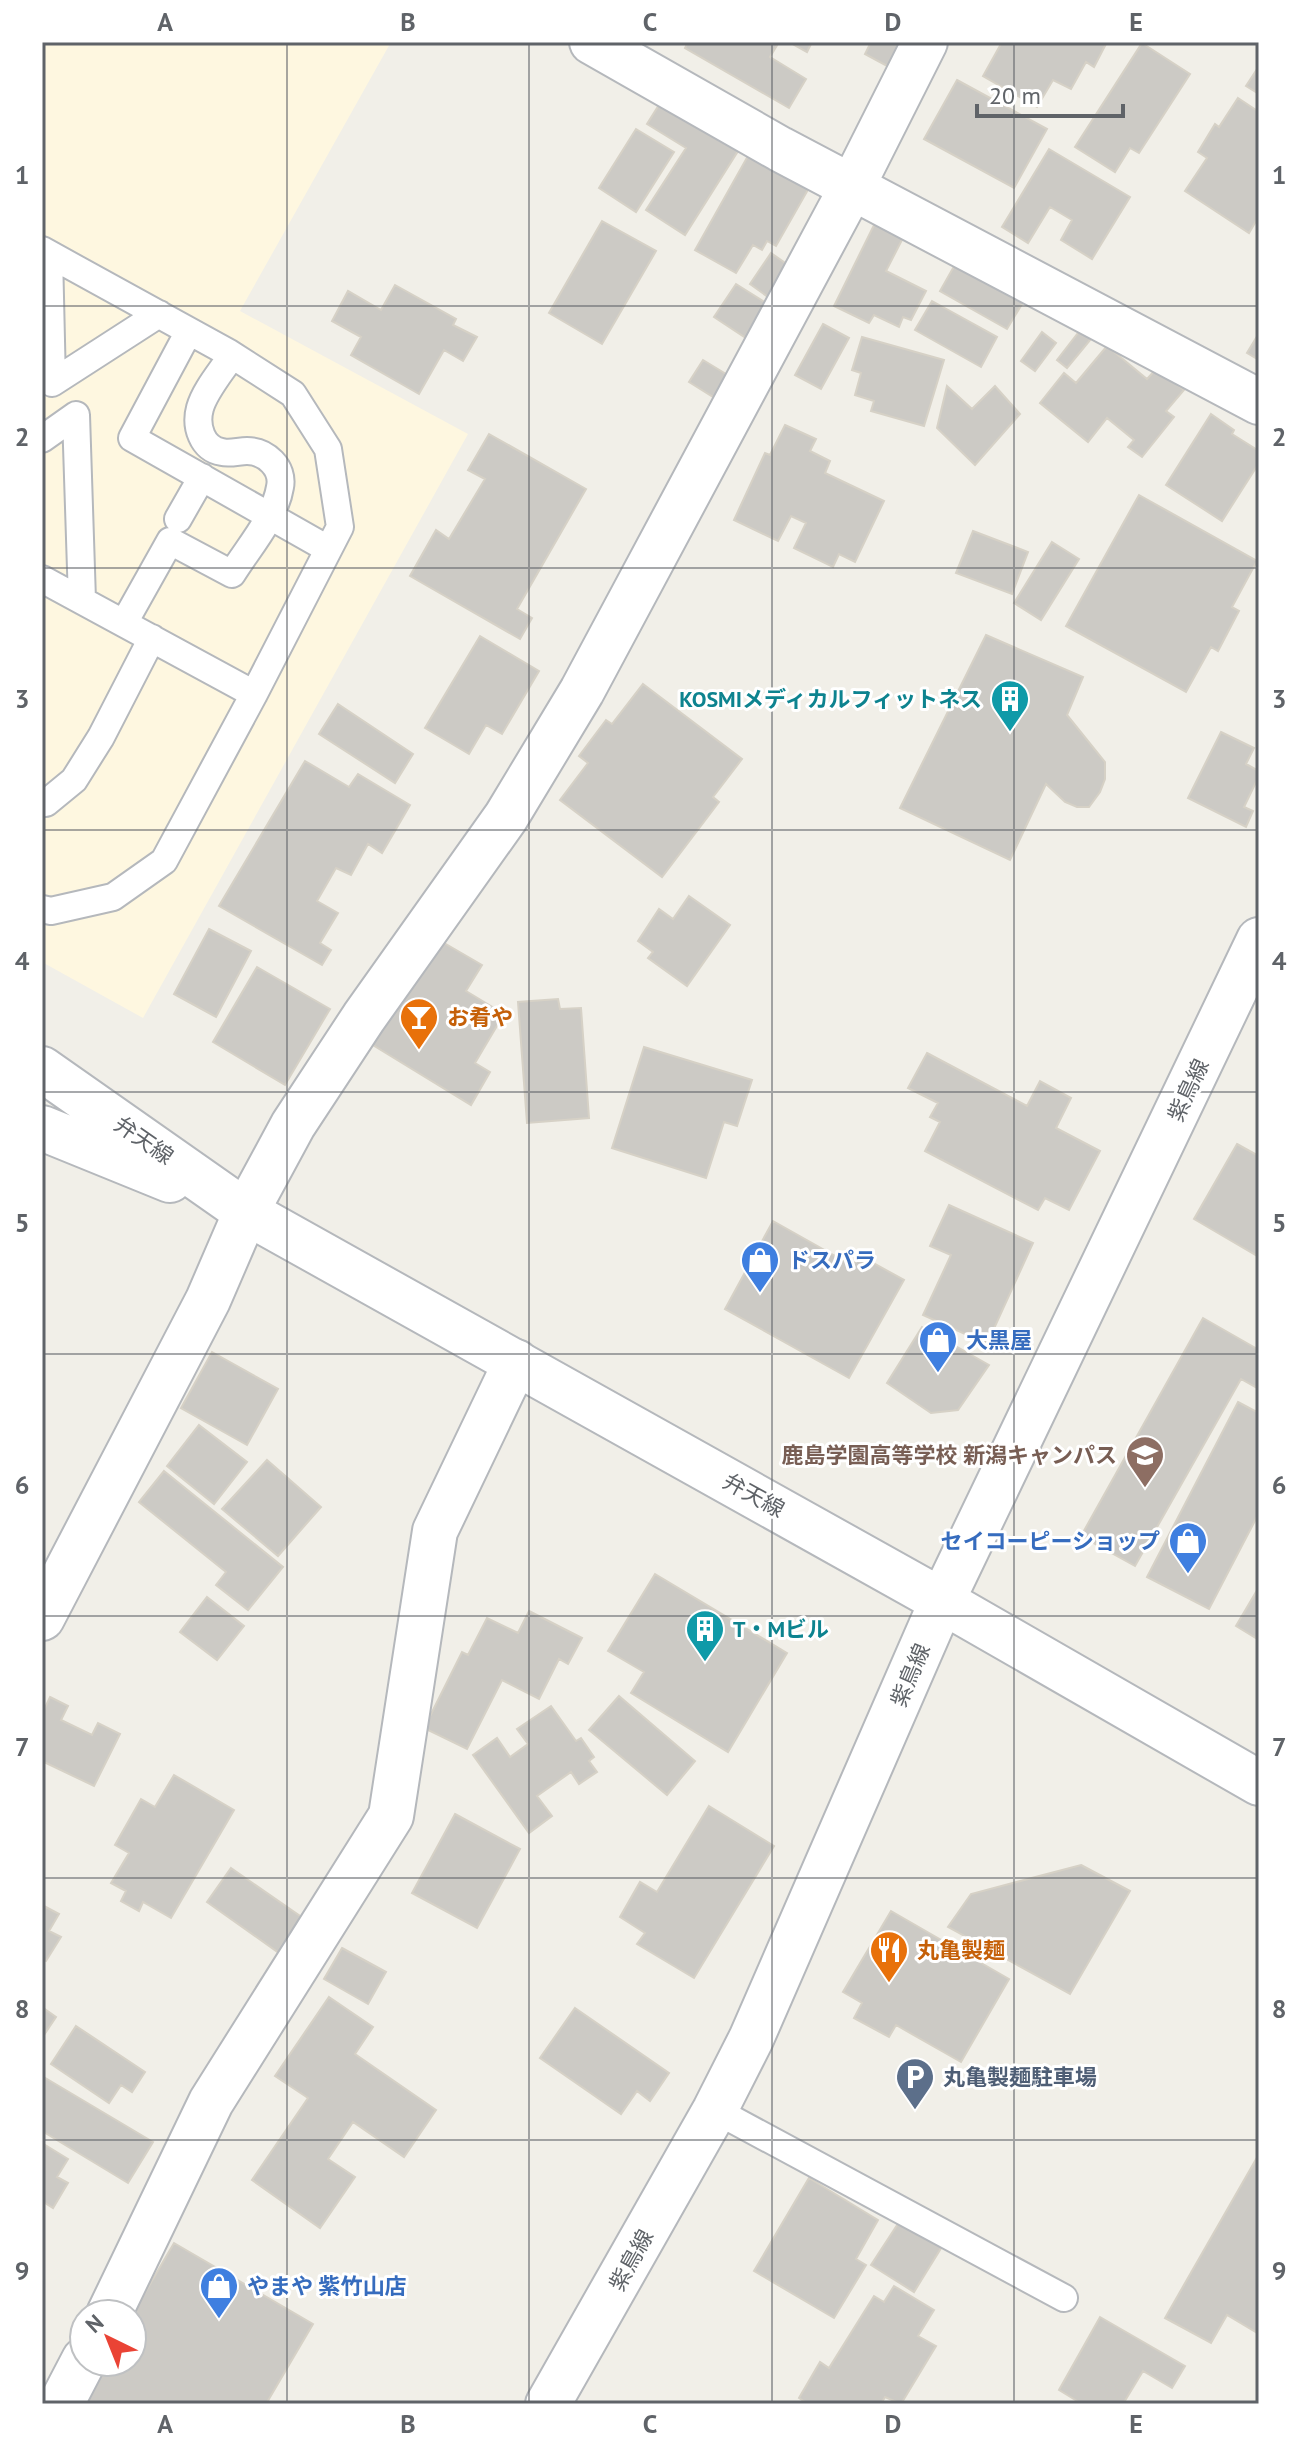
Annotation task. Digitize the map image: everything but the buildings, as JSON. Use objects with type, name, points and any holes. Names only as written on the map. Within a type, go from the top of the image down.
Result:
[{"type":"street","points":[[592,42],[780,149],[1259,402]]},
{"type":"street","points":[[42,1618],[208,1300],[246,1212],[293,1125],[364,1017],[506,817],[582,691],[852,187],[925,42]]},
{"type":"street","name":"紫鳥線","points":[[548,2404],[715,2110],[751,2039],[942,1601],[1259,940]]},
{"type":"street","name":"弁天線","points":[[42,1069],[246,1212],[942,1601],[1259,1783]]},
{"type":"street","name":"弁天線","points":[[42,1128],[246,1212]]},
{"type":"street","points":[[117,2298],[211,2102],[391,1816],[435,1531],[516,1362]]},
{"type":"street","points":[[61,2404],[75,2378]]},
{"type":"lane","points":[[46,252],[52,383],[159,314]]},
{"type":"lane","points":[[42,909],[51,911],[113,897],[164,861],[340,527],[328,449],[293,394],[232,355],[46,252]]},
{"type":"lane","points":[[189,331],[132,438],[328,549]]},
{"type":"lane","points":[[124,623],[170,541],[232,574],[269,515],[280,490],[277,468],[259,453],[222,452],[209,447],[200,434],[197,420],[200,405],[232,355]]},
{"type":"lane","points":[[42,439],[76,415],[82,600]]},
{"type":"lane","points":[[178,519],[202,477]]},
{"type":"lane","points":[[45,589],[82,600],[254,694]]},
{"type":"lane","points":[[42,803],[74,780],[101,737],[152,638]]},
{"type":"lane","points":[[715,2110],[1064,2298]]},
{"type":"shaded area","points":[[42,42],[391,42],[240,311],[468,434],[143,1018],[42,962]]},
{"type":"place","name":"KOSMIメディカルフィットネス","points":[[1010,733]]},
{"type":"place","name":"お肴や","points":[[419,1051]]},
{"type":"place","name":"ドスパラ","points":[[760,1294]]},
{"type":"place","name":"大黒屋","points":[[938,1374]]},
{"type":"place","name":"鹿島学園高等学校 新潟キャンパス","points":[[1145,1489]]},
{"type":"place","name":"セイコーピーショップ","points":[[1188,1575]]},
{"type":"place","name":"T・Mビル","points":[[705,1663]]},
{"type":"place","name":"丸亀製麺","points":[[889,1984]]},
{"type":"place","name":"丸亀製麺駐車場","points":[[915,2111]]},
{"type":"place","name":"やまや 紫竹山店","points":[[219,2320]]}]
